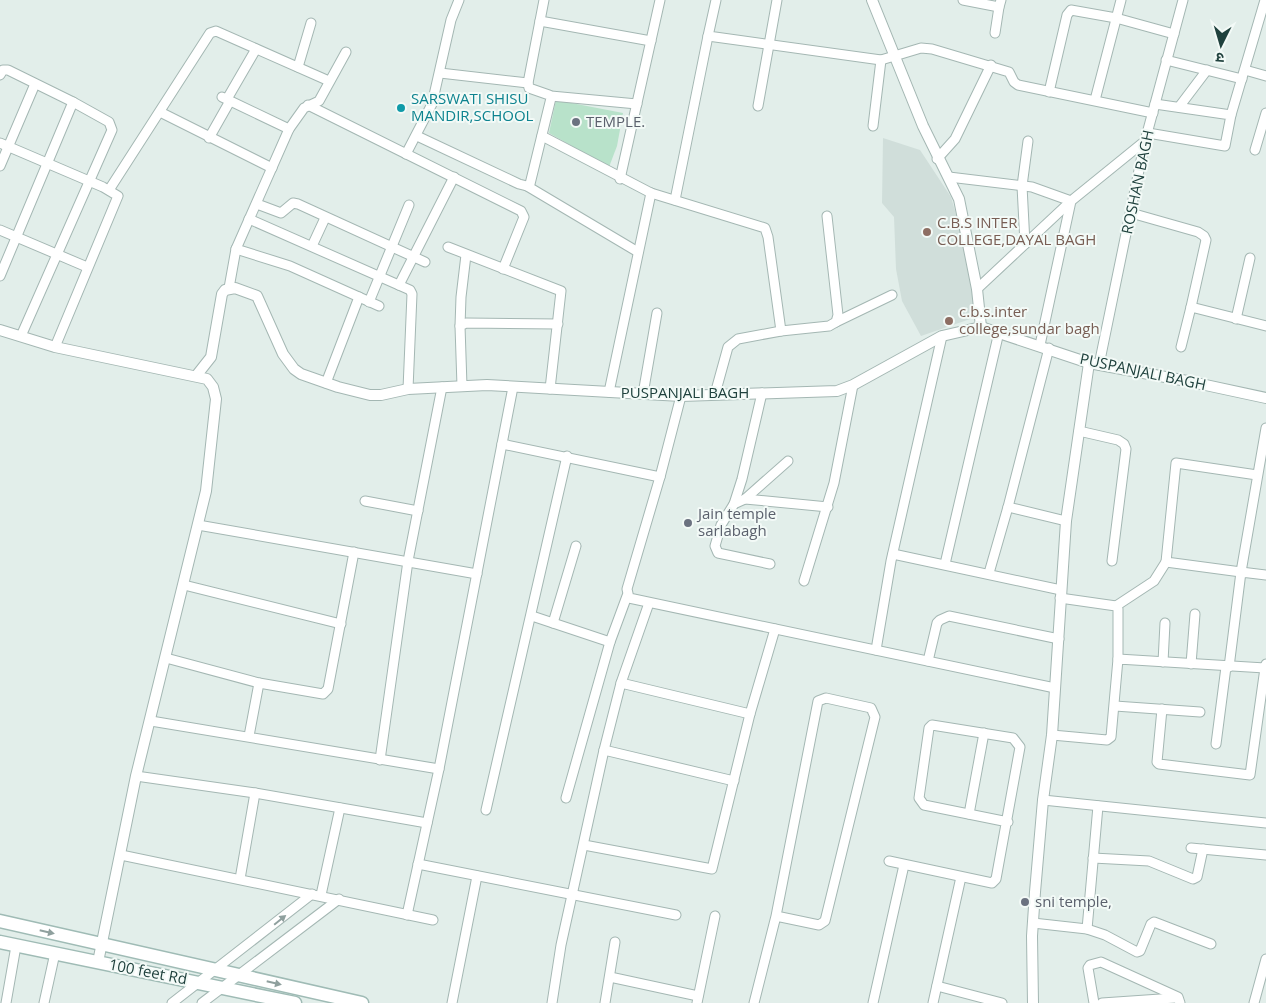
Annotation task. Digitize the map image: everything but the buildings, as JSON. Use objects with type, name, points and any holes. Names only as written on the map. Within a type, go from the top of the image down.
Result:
[{"type":"main road","points":[[0,921],[362,1003]]},
{"type":"main road","name":"100 feet Rd","points":[[0,942],[295,1003]]},
{"type":"street","points":[[406,154],[432,104],[451,20],[460,0]]},
{"type":"street","points":[[544,0],[528,83],[531,89],[551,96],[637,104]]},
{"type":"street","points":[[620,179],[660,0]]},
{"type":"street","points":[[675,200],[716,0]]},
{"type":"street","points":[[758,106],[777,0]]},
{"type":"street","points":[[872,0],[937,158],[949,177],[959,199],[977,289],[981,327]]},
{"type":"street","points":[[963,0],[1000,4],[995,33]]},
{"type":"street","points":[[1095,100],[1121,0]]},
{"type":"street","name":"ROSHAN BAGH","points":[[1094,364],[1132,213],[1154,108],[1183,0]]},
{"type":"street","points":[[977,289],[1071,201],[1147,137],[1223,147],[1265,0]]},
{"type":"street","points":[[1050,92],[1069,11],[1076,10],[1116,18],[1174,34]]},
{"type":"street","points":[[540,21],[651,40]]},
{"type":"street","points":[[298,67],[311,23]]},
{"type":"street","points":[[109,190],[210,33],[216,31],[329,80]]},
{"type":"street","points":[[708,36],[881,60],[926,48],[991,65],[1011,73],[1014,82],[1018,85],[1095,100],[1154,108],[1179,107],[1231,115]]},
{"type":"street","points":[[209,138],[226,99],[256,49]]},
{"type":"street","points":[[196,376],[211,357],[222,294],[229,288],[236,249],[289,129],[301,111],[308,105],[319,101],[346,52]]},
{"type":"street","points":[[873,126],[881,60]]},
{"type":"street","points":[[1166,60],[1242,79]]},
{"type":"street","points":[[937,158],[955,139],[991,65]]},
{"type":"street","points":[[0,75],[6,70],[73,102],[109,122],[112,128],[21,336]]},
{"type":"street","points":[[1179,107],[1207,70]]},
{"type":"street","points":[[1245,70],[1266,76]]},
{"type":"street","points":[[440,73],[528,83]]},
{"type":"street","points":[[0,166],[4,145],[35,84]]},
{"type":"street","points":[[527,186],[531,181],[551,96]]},
{"type":"street","points":[[226,99],[289,129]]},
{"type":"street","points":[[0,276],[73,102]]},
{"type":"street","points":[[308,105],[523,212],[524,217],[504,269]]},
{"type":"street","points":[[160,112],[272,168]]},
{"type":"street","points":[[1255,150],[1266,113]]},
{"type":"street","points":[[417,136],[527,186],[638,252]]},
{"type":"street","points":[[542,136],[651,194],[765,228],[781,331]]},
{"type":"street","points":[[1025,244],[1022,186],[1028,140]]},
{"type":"street","points":[[4,145],[109,190],[117,195],[118,198],[55,347]]},
{"type":"street","points":[[399,285],[412,256],[454,177]]},
{"type":"street","points":[[949,177],[1022,186],[1071,201]]},
{"type":"street","points":[[609,392],[651,194]]},
{"type":"street","points":[[990,573],[1008,507],[1045,347],[1071,201]]},
{"type":"street","points":[[257,204],[281,213],[293,203],[298,204],[424,262]]},
{"type":"street","points":[[369,302],[409,204]]},
{"type":"street","points":[[1132,213],[1198,232],[1205,237],[1191,307],[1180,347]]},
{"type":"street","points":[[826,216],[838,315],[836,322]]},
{"type":"street","points":[[312,246],[325,218]]},
{"type":"street","points":[[249,219],[380,275],[408,289],[412,294],[408,389]]},
{"type":"street","points":[[0,230],[88,267]]},
{"type":"street","points":[[448,248],[561,291],[550,389]]},
{"type":"street","points":[[236,249],[290,266],[379,306]]},
{"type":"street","points":[[462,386],[460,326],[466,255]]},
{"type":"street","points":[[1236,319],[1250,258]]},
{"type":"street","name":"PUSPANJALI BAGH","points":[[229,288],[240,289],[257,296],[289,364],[301,374],[354,392],[376,396],[408,389],[462,386],[681,396],[837,391],[853,385],[942,336],[981,327],[1094,364],[1266,398]]},
{"type":"street","points":[[715,394],[728,347],[732,342],[738,339],[781,331],[829,326],[892,295]]},
{"type":"street","points":[[326,383],[359,297]]},
{"type":"street","points":[[1191,307],[1266,326]]},
{"type":"street","points":[[643,394],[657,313]]},
{"type":"street","points":[[460,326],[466,323],[558,324]]},
{"type":"street","points":[[0,330],[55,347],[196,376],[210,382],[214,392],[216,405],[206,491],[136,776],[98,962]]},
{"type":"street","points":[[945,564],[999,332]]},
{"type":"street","points":[[876,650],[893,554],[942,336]]},
{"type":"street","points":[[1032,1003],[1033,922],[1043,800],[1052,735],[1066,521],[1079,431],[1094,364]]},
{"type":"street","points":[[804,581],[828,507],[853,385]]},
{"type":"street","points":[[380,760],[408,561],[442,387]]},
{"type":"street","points":[[407,915],[427,824],[513,387]]},
{"type":"street","points":[[762,393],[742,479],[734,504],[721,525],[715,550],[718,553],[770,564]]},
{"type":"street","points":[[566,798],[610,642],[627,596],[681,396]]},
{"type":"street","points":[[1216,744],[1241,572],[1266,428]]},
{"type":"street","points":[[1079,431],[1118,440],[1124,444],[1126,449],[1112,561]]},
{"type":"street","points":[[502,444],[567,456],[660,477]]},
{"type":"street","points":[[486,810],[532,616],[567,456]]},
{"type":"street","points":[[734,504],[745,499],[788,461]]},
{"type":"street","points":[[893,554],[990,573],[1061,594],[1116,606],[1154,581],[1166,562],[1176,463],[1257,475]]},
{"type":"street","points":[[745,499],[828,507]]},
{"type":"street","points":[[365,501],[418,511]]},
{"type":"street","points":[[1008,507],[1066,521]]},
{"type":"street","points":[[198,525],[476,574]]},
{"type":"street","points":[[552,623],[576,546]]},
{"type":"street","points":[[166,658],[259,683],[319,695],[326,692],[354,552]]},
{"type":"street","points":[[1166,562],[1266,575]]},
{"type":"street","points":[[184,585],[341,624]]},
{"type":"street","points":[[627,596],[631,599],[649,603],[1055,688]]},
{"type":"street","points":[[552,1003],[604,750],[621,683],[649,603]]},
{"type":"street","points":[[1052,735],[1107,740],[1113,733],[1118,659],[1118,610],[1116,606]]},
{"type":"street","points":[[1191,664],[1195,614]]},
{"type":"street","points":[[532,616],[610,642]]},
{"type":"street","points":[[928,661],[937,623],[949,616],[1059,639]]},
{"type":"street","points":[[1162,662],[1165,623]]},
{"type":"street","points":[[584,845],[712,869],[750,714],[775,629]]},
{"type":"street","points":[[1118,659],[1227,667],[1266,666],[1250,775],[1159,764],[1157,762],[1162,709]]},
{"type":"street","points":[[249,736],[259,683]]},
{"type":"street","points":[[621,683],[750,714]]},
{"type":"street","points":[[754,1003],[776,916],[818,701],[826,698],[871,708],[875,717],[825,921],[816,924],[776,916]]},
{"type":"street","points":[[1114,706],[1200,712]]},
{"type":"street","points":[[151,721],[438,769]]},
{"type":"street","points":[[889,861],[961,877],[995,882],[1008,822],[1020,747],[1014,738],[936,724],[930,728],[919,798],[921,803],[1008,822]]},
{"type":"street","points":[[969,814],[984,733]]},
{"type":"street","points":[[604,750],[734,781]]},
{"type":"street","points":[[136,776],[255,793],[427,824]]},
{"type":"street","points":[[240,879],[255,793]]},
{"type":"street","points":[[1043,800],[1266,823]]},
{"type":"street","points":[[1087,929],[1098,806]]},
{"type":"street","points":[[172,1003],[317,895],[340,808]]},
{"type":"street","points":[[1191,848],[1266,855]]},
{"type":"street","points":[[1093,858],[1149,861],[1192,879],[1197,877],[1202,849]]},
{"type":"street","points":[[121,855],[434,920]]},
{"type":"street","points":[[418,864],[676,915]]},
{"type":"street","points":[[873,1003],[904,865]]},
{"type":"street","points":[[452,1003],[477,876]]},
{"type":"street","points":[[933,1003],[961,877]]},
{"type":"street","points":[[202,1003],[339,899]]},
{"type":"street","points":[[610,977],[698,999],[715,916]]},
{"type":"street","points":[[1033,922],[1087,929],[1105,935],[1137,952],[1140,951],[1151,924],[1154,922],[1211,944]]},
{"type":"street","points":[[605,1003],[615,942]]},
{"type":"street","points":[[6,1003],[16,946]]},
{"type":"street","points":[[44,1003],[54,953]]},
{"type":"street","points":[[1254,1003],[1266,958]]},
{"type":"street","points":[[1094,1003],[1088,968],[1090,965],[1101,962],[1179,1000]]},
{"type":"street","points":[[937,986],[1002,1003]]},
{"type":"street","points":[[1102,1003],[1179,1000]]},
{"type":"shaded area","name":"C.B.S INTER COLLEGE,DAYAL BAGH","points":[[883,138],[920,150],[951,197],[978,291],[976,317],[921,336],[902,301],[896,269],[894,217],[882,203]]},
{"type":"green space","points":[[556,100],[623,113],[617,146],[609,167],[549,133]]},
{"type":"place","name":"SARSWATI SHISU MANDIR,SCHOOL","points":[[401,108]]},
{"type":"place","name":"TEMPLE.","points":[[576,122]]},
{"type":"place","name":"C.B.S INTER COLLEGE,DAYAL BAGH","points":[[927,232]]},
{"type":"place","name":"c.b.s.inter college,sundar bagh","points":[[949,321]]},
{"type":"place","name":"Jain temple sarlabagh","points":[[688,523]]},
{"type":"place","name":"sni temple,","points":[[1025,902]]}]
